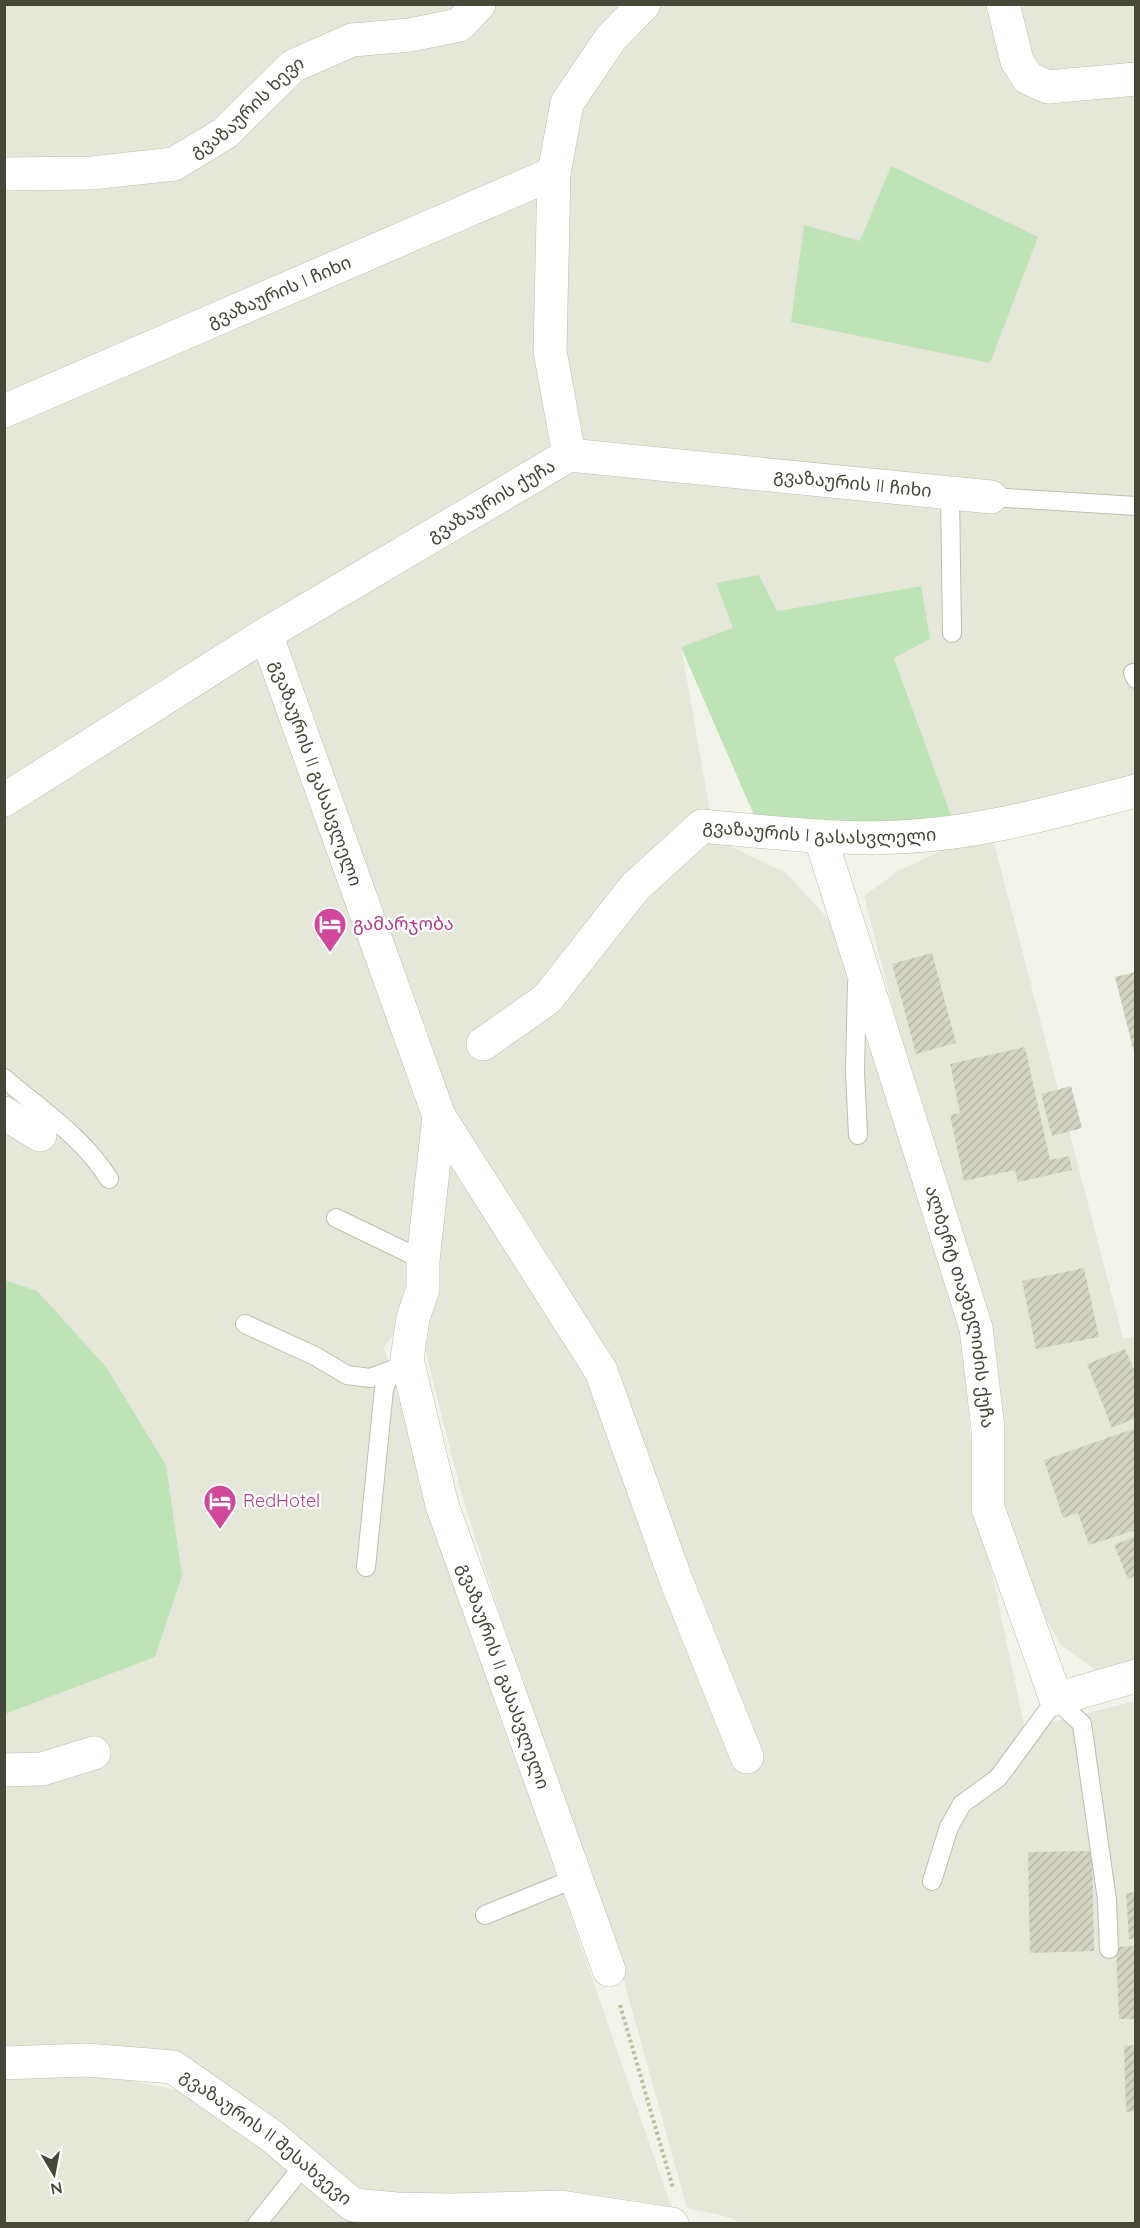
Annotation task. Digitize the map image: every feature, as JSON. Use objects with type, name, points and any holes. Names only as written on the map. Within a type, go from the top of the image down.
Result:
[{"type":"street","name":"გვაზაურის ხევი","points":[[4,174],[92,173],[174,164],[225,133],[293,66],[352,40],[410,35],[459,25],[479,4]]},
{"type":"street","name":"გვაზაურის ქუჩა","points":[[4,800],[266,634],[569,455],[550,351],[554,173],[567,103],[611,38],[644,4]]},
{"type":"street","points":[[1003,4],[1017,61],[1028,78],[1048,87],[1136,79]]},
{"type":"street","name":"გვაზაურის I ჩიხი","points":[[4,411],[554,173]]},
{"type":"street","name":"გვაზაურის II ჩიხი","points":[[569,455],[991,497]]},
{"type":"street","name":"გვაზაურის II გასასვლელი","points":[[266,634],[439,1116],[601,1371],[676,1580],[747,1757]]},
{"type":"street","name":"გვაზაურის I გასასვლელი","points":[[483,1044],[547,999],[635,886],[702,826],[820,836],[899,837],[992,827],[1136,791]]},
{"type":"street","name":"ალბერტ თავხელიძის ქუჩა","points":[[820,836],[976,1328],[988,1429],[988,1508],[1056,1699]]},
{"type":"street","points":[[4,1113],[40,1135]]},
{"type":"street","name":"გვაზაურის II გასასვლელი","points":[[439,1116],[423,1260],[423,1289],[400,1364],[442,1505],[609,1970]]},
{"type":"street","points":[[1056,1699],[1136,1676]]},
{"type":"street","points":[[4,1770],[42,1769],[94,1753]]},
{"type":"street","name":"გვაზაურის II შესახვევი","points":[[4,2063],[86,2060],[173,2067],[273,2138],[353,2205],[451,2210],[561,2207],[672,2223]]},
{"type":"lane","points":[[950,493],[952,633]]},
{"type":"lane","name":"გვაზაურის II ჩიხი","points":[[991,497],[1136,506]]},
{"type":"lane","points":[[858,957],[855,1072],[858,1135]]},
{"type":"lane","points":[[4,1078],[56,1120],[96,1157],[110,1179]]},
{"type":"lane","points":[[336,1218],[423,1260]]},
{"type":"lane","points":[[245,1324],[315,1356],[347,1374],[370,1378],[400,1364]]},
{"type":"lane","points":[[366,1567],[384,1389],[400,1364]]},
{"type":"lane","points":[[932,1881],[949,1827],[962,1804],[998,1778],[1056,1699],[1082,1724],[1107,1900],[1109,1949]]},
{"type":"lane","points":[[485,1915],[576,1878]]},
{"type":"lane","points":[[257,2223],[304,2165]]},
{"type":"path","points":[[609,1970],[674,2190]]},
{"type":"shaded area","points":[[5,5],[1135,5],[1135,791],[957,831],[894,657],[920,586],[777,611],[716,583],[734,628],[681,647],[715,839],[786,873],[842,934],[961,1321],[975,1492],[1025,1729],[1135,1701],[1135,2223],[745,2224],[724,2216],[687,2208],[622,1974],[572,1836],[463,1500],[426,1353],[434,1289],[401,1323],[384,1347],[430,1510],[671,2206],[566,2190],[401,2196],[361,2193],[180,2055],[5,2050],[5,1714],[155,1657],[37,1291],[5,1280]]},
{"type":"shaded area","points":[[993,839],[1123,1338],[1135,1337],[1135,1668],[1107,1678],[1061,1645],[1020,1575],[932,1159],[864,896],[898,871],[958,843]]},
{"type":"shaded area","points":[[116,2077],[189,2093],[384,2223],[5,2223],[4,2078]]},
{"type":"green space","points":[[891,166],[1038,237],[990,363],[791,322],[804,225],[860,241]]},
{"type":"green space","points":[[759,575],[777,611],[921,586],[930,639],[894,658],[957,831],[757,822],[681,647],[733,628],[716,583]]},
{"type":"green space","points":[[5,1280],[37,1291],[106,1367],[166,1465],[182,1576],[155,1657],[5,1714]]},
{"type":"building","points":[[932,953],[956,1043],[916,1054],[892,964]]},
{"type":"building","points":[[1136,972],[1136,1056],[1135,1056],[1115,977]]},
{"type":"building","points":[[1025,1047],[1050,1160],[1069,1156],[1072,1170],[1018,1182],[1015,1170],[964,1181],[950,1115],[960,1113],[950,1064]]},
{"type":"building","points":[[1071,1086],[1082,1128],[1052,1136],[1041,1094]]},
{"type":"building","points":[[1084,1268],[1099,1337],[1036,1349],[1022,1281]]},
{"type":"building","points":[[1125,1349],[1136,1375],[1136,1418],[1112,1428],[1087,1364]]},
{"type":"building","points":[[1136,1428],[1136,1530],[1089,1545],[1078,1513],[1063,1518],[1044,1460]]},
{"type":"building","points":[[1136,1536],[1136,1575],[1128,1579],[1114,1545]]},
{"type":"building","points":[[1092,1851],[1094,1951],[1030,1953],[1028,1852]]},
{"type":"building","points":[[1136,1892],[1136,1939],[1129,1939],[1126,1893]]},
{"type":"building","points":[[1136,1946],[1136,2019],[1119,2019],[1116,1947]]},
{"type":"building","points":[[1136,2045],[1136,2111],[1126,2112],[1124,2046]]},
{"type":"place","name":"გამარჯობა","points":[[330,953]]},
{"type":"place","name":"RedHotel","points":[[220,1530]]}]
